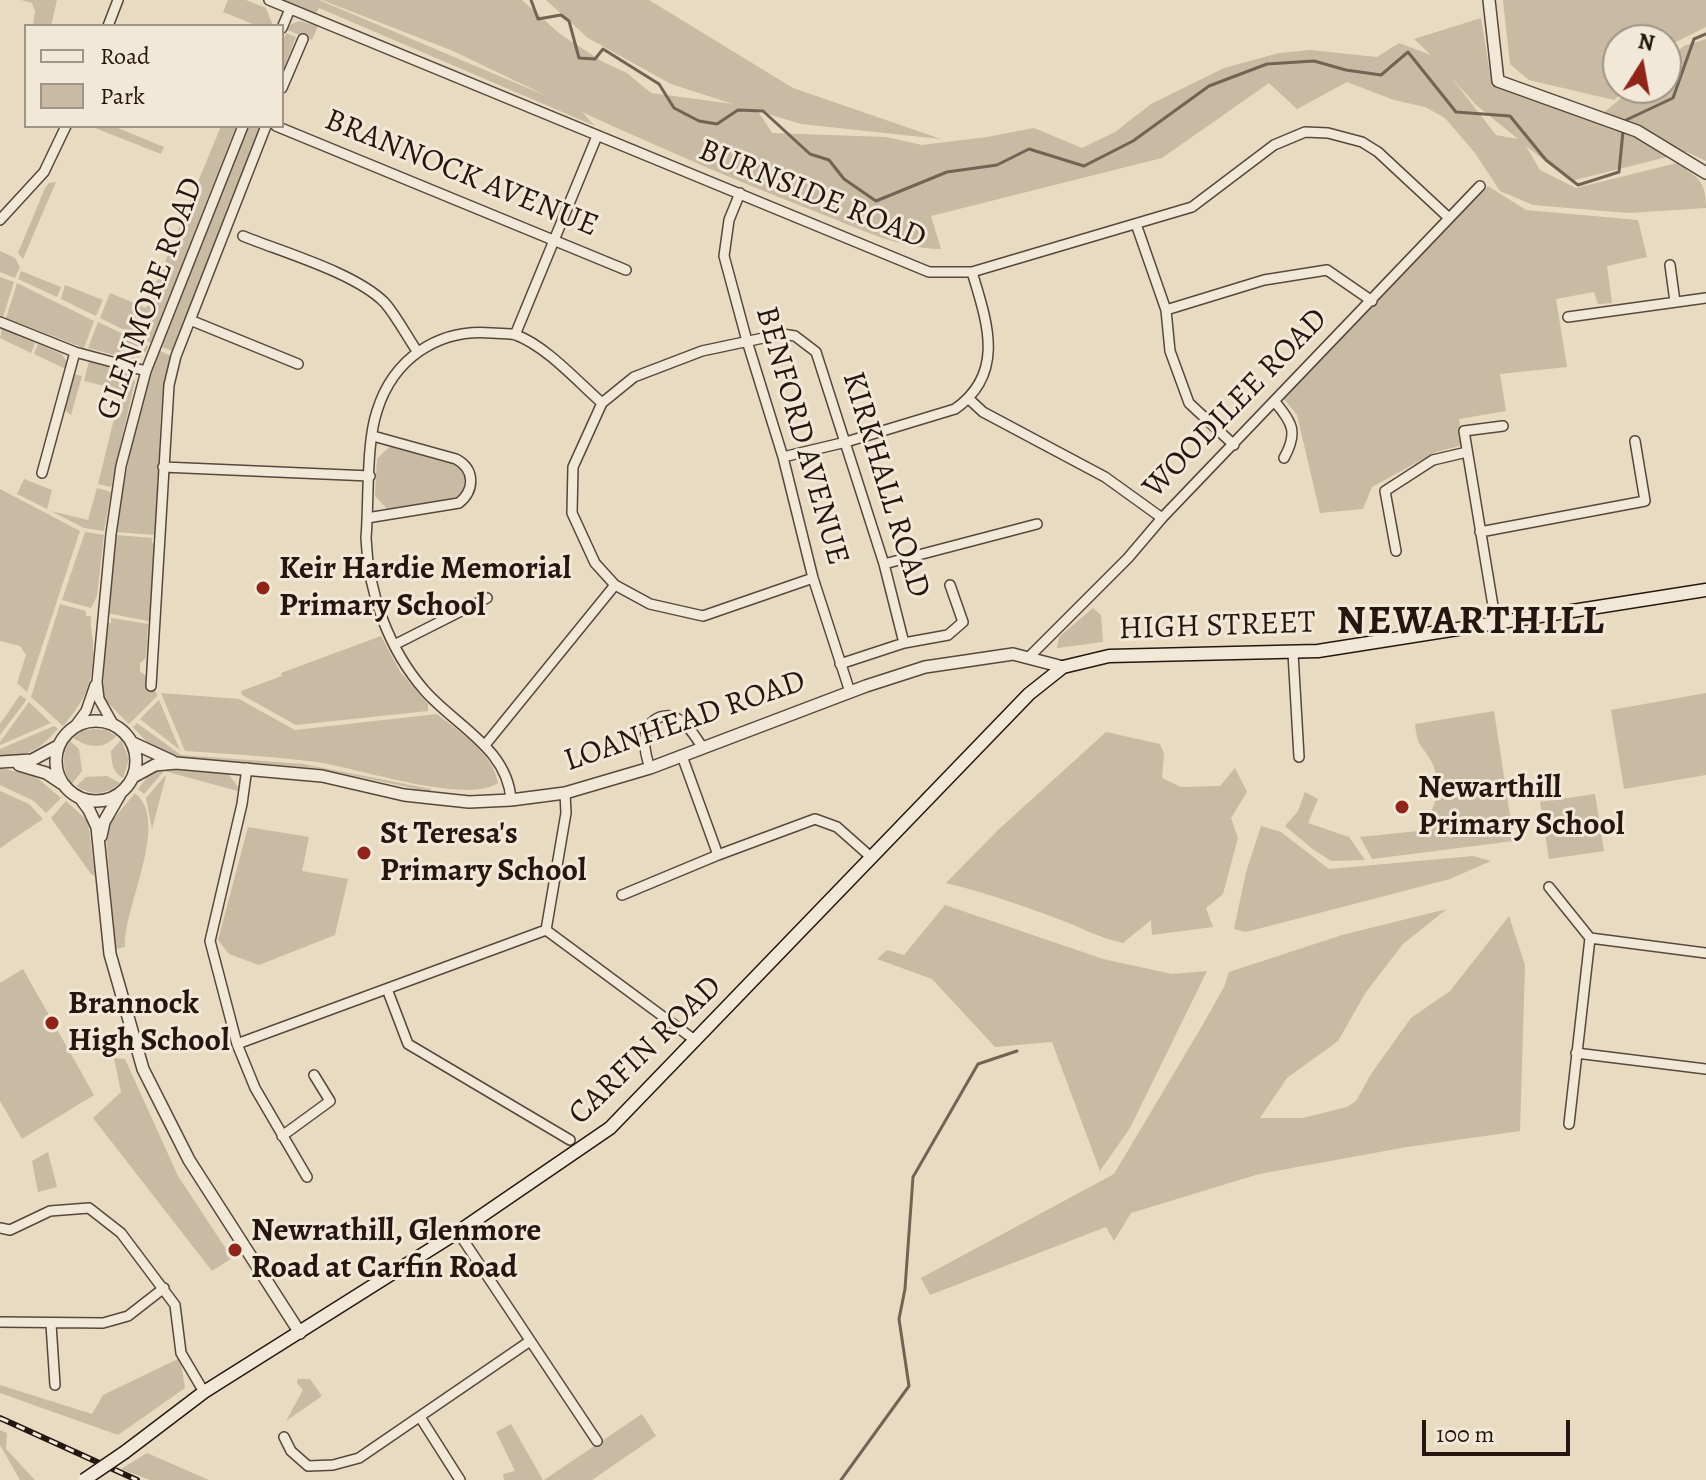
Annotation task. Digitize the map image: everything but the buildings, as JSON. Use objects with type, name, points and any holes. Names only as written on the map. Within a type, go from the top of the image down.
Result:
[{"type":"main road","name":"HIGH STREET","points":[[1063,667],[1109,656],[1293,653],[1706,590]]},
{"type":"main road","name":"CARFIN ROAD","points":[[84,1480],[204,1392],[458,1232],[610,1128],[1029,694],[1063,667]]},
{"type":"street","points":[[109,24],[118,0]]},
{"type":"street","name":"BURNSIDE ROAD","points":[[269,0],[929,272],[972,272],[1192,207],[1274,145],[1305,132],[1328,133],[1362,142],[1378,152],[1449,218]]},
{"type":"street","points":[[1489,0],[1498,81],[1637,131],[1705,171]]},
{"type":"street","points":[[284,24],[290,9]]},
{"type":"street","points":[[284,83],[303,39]]},
{"type":"street","points":[[0,220],[44,172],[65,128]]},
{"type":"street","name":"GLENMORE ROAD","points":[[113,724],[99,699],[97,682],[111,534],[121,466],[146,371],[242,128]]},
{"type":"street","points":[[151,686],[169,385],[176,356],[265,128]]},
{"type":"street","name":"BRANNOCK AVENUE","points":[[281,128],[626,270]]},
{"type":"street","points":[[515,335],[597,136]]},
{"type":"street","name":"WOODILEE ROAD","points":[[1029,657],[1128,558],[1162,518],[1480,186]]},
{"type":"street","name":"BENFORD AVENUE","points":[[740,193],[729,220],[724,256],[783,457],[813,578],[850,692]]},
{"type":"street","points":[[1136,224],[1166,310],[1170,351],[1189,403],[1234,445]]},
{"type":"street","points":[[243,236],[365,288],[384,303],[417,351]]},
{"type":"street","points":[[1670,265],[1675,302]]},
{"type":"street","points":[[1166,310],[1264,280],[1327,270],[1372,301]]},
{"type":"street","points":[[783,457],[846,442],[955,409],[969,399],[989,362],[987,321],[972,272]]},
{"type":"street","points":[[1568,317],[1706,298]]},
{"type":"street","points":[[190,320],[298,364]]},
{"type":"street","points":[[0,322],[75,352],[146,371]]},
{"type":"street","points":[[511,800],[501,767],[485,745],[426,692],[394,645],[381,616],[366,558],[376,412],[392,376],[417,351],[441,338],[473,331],[515,335],[540,349],[602,403]]},
{"type":"street","name":"KIRKHALL ROAD","points":[[747,341],[782,334],[795,336],[816,352],[884,564],[904,643],[840,664]]},
{"type":"street","points":[[747,341],[702,351],[634,377],[602,403],[573,467],[572,513],[595,563],[615,585],[650,604],[703,616],[813,578]]},
{"type":"street","points":[[42,473],[75,352]]},
{"type":"street","points":[[969,399],[983,412],[1105,477],[1162,518]]},
{"type":"street","points":[[1275,402],[1290,419],[1293,442],[1284,458]]},
{"type":"street","points":[[1496,624],[1464,431],[1503,426]]},
{"type":"street","points":[[367,518],[459,503],[469,493],[472,483],[467,467],[456,459],[373,436]]},
{"type":"street","points":[[1480,532],[1645,501],[1635,441]]},
{"type":"street","points":[[1396,551],[1385,491],[1433,460],[1467,452]]},
{"type":"street","points":[[163,467],[370,476]]},
{"type":"street","points":[[884,564],[1037,524]]},
{"type":"street","points":[[485,745],[615,585]]},
{"type":"street","points":[[904,643],[948,635],[963,622],[950,585]]},
{"type":"street","points":[[394,645],[487,598]]},
{"type":"street","points":[[1293,653],[1299,757]]},
{"type":"street","name":"LOANHEAD ROAD","points":[[133,777],[155,765],[176,763],[322,776],[404,795],[469,802],[511,800],[565,793],[650,768],[895,675],[951,662],[1013,654],[1063,667]]},
{"type":"street","name":"GLENMORE ROAD","points":[[75,726],[86,711],[97,682]]},
{"type":"street","points":[[650,768],[644,741],[647,728],[655,719],[667,715],[676,717],[703,748]]},
{"type":"street","points":[[5,762],[32,760],[58,746],[75,726],[100,721],[113,724],[125,732],[133,743],[137,757],[133,777],[104,822],[99,845]]},
{"type":"street","name":"LOANHEAD ROAD","points":[[133,743],[176,763]]},
{"type":"street","points":[[58,746],[56,758],[62,783]]},
{"type":"street","points":[[682,756],[718,855]]},
{"type":"street","points":[[5,762],[46,773],[81,799],[93,817],[99,845],[110,954],[143,1069],[189,1160],[300,1333]]},
{"type":"street","points":[[247,768],[242,804],[210,941],[237,1044],[255,1088],[307,1177]]},
{"type":"street","points":[[546,930],[566,813],[565,793]]},
{"type":"street","points":[[81,799],[94,802],[120,794]]},
{"type":"street","points":[[622,895],[815,819],[837,827],[872,858]]},
{"type":"street","points":[[1549,887],[1590,938],[1706,953]]},
{"type":"street","points":[[237,1044],[546,930]]},
{"type":"street","points":[[546,930],[696,1041]]},
{"type":"street","points":[[1569,1124],[1590,938]]},
{"type":"street","points":[[387,989],[408,1044],[570,1140]]},
{"type":"street","points":[[1576,1053],[1706,1069]]},
{"type":"street","points":[[282,1136],[330,1101],[314,1075]]},
{"type":"street","points":[[0,1228],[10,1230],[50,1211],[89,1208],[121,1233],[175,1305],[181,1353],[204,1392]]},
{"type":"street","points":[[458,1232],[597,1441]]},
{"type":"street","points":[[0,1322],[103,1323],[128,1316],[164,1288]]},
{"type":"street","points":[[51,1324],[55,1385]]},
{"type":"street","points":[[284,1437],[291,1451],[308,1466],[333,1465],[359,1458],[530,1341]]},
{"type":"street","points":[[420,1417],[460,1480]]},
{"type":"green space","points":[[21,0],[57,0],[51,24],[33,24],[35,11],[32,3]]},
{"type":"green space","points":[[228,0],[246,0],[266,8],[272,24],[253,24],[223,12]]},
{"type":"green space","points":[[283,0],[319,0],[549,97],[453,51],[322,0],[522,0],[560,34],[603,62],[627,73],[651,93],[733,104],[671,84],[588,38],[546,0],[649,0],[793,88],[941,139],[801,124],[758,111],[772,133],[886,137],[922,145],[1034,128],[1082,148],[1115,132],[1151,104],[1224,68],[1279,53],[1310,50],[1377,57],[1399,43],[1431,55],[1414,39],[1481,18],[1492,86],[1595,120],[1614,104],[1682,104],[1682,48],[1706,39],[1706,161],[1687,152],[1571,181],[1526,146],[1540,170],[1576,188],[1677,163],[1702,185],[1706,208],[1629,213],[1533,205],[1500,191],[1475,153],[1445,118],[1425,107],[1394,100],[1347,82],[1297,109],[1269,83],[1162,158],[931,216],[941,249],[925,248],[894,242],[864,231],[729,177],[582,112],[595,126],[319,8],[316,13]],"holes":[[[1451,77],[1476,105],[1518,139],[1496,135]]]},
{"type":"green space","points":[[1503,0],[1706,0],[1706,27],[1682,39],[1682,24],[1602,24],[1602,97],[1529,80],[1510,64]]},
{"type":"green space","points":[[300,21],[318,26],[312,40],[287,30],[291,24]]},
{"type":"green space","points":[[286,33],[296,37],[284,68]]},
{"type":"green space","points":[[95,128],[118,128],[164,147],[161,154]]},
{"type":"green space","points":[[220,128],[235,128],[151,343],[100,318],[110,293],[146,308]]},
{"type":"green space","points":[[248,128],[260,128],[172,351],[162,347]]},
{"type":"green space","points":[[56,182],[23,259],[18,253],[45,188],[49,183]]},
{"type":"green space","points":[[1488,186],[1526,210],[1638,220],[1647,257],[1607,266],[1612,303],[1598,304],[1594,292],[1556,299],[1567,367],[1500,374],[1506,411],[1459,419],[1463,445],[1436,452],[1372,487],[1363,509],[1320,513],[1297,415],[1283,398],[1456,215]]},
{"type":"green space","points":[[0,251],[15,258],[20,267],[15,278],[0,272]]},
{"type":"green space","points":[[21,271],[61,287],[57,297],[18,279]]},
{"type":"green space","points":[[0,277],[14,282],[3,317],[0,315]]},
{"type":"green space","points":[[17,283],[94,321],[84,348],[6,318]]},
{"type":"green space","points":[[65,285],[103,300],[96,316],[61,299]]},
{"type":"green space","points":[[98,322],[148,346],[146,352],[134,360],[88,348]]},
{"type":"green space","points":[[2,329],[35,343],[31,353],[0,338]]},
{"type":"green space","points":[[38,344],[62,354],[67,363],[66,369],[34,354]]},
{"type":"green space","points":[[160,351],[171,356],[161,412],[155,535],[116,532],[128,463]]},
{"type":"green space","points":[[89,361],[124,370],[135,381],[111,487],[98,484],[121,390],[84,381]]},
{"type":"green space","points":[[73,374],[82,376],[71,415],[65,410]]},
{"type":"green space","points":[[391,445],[456,464],[465,472],[464,491],[454,499],[389,511],[375,496],[377,459]]},
{"type":"green space","points":[[24,479],[52,490],[47,509],[17,494]]},
{"type":"green space","points":[[97,488],[111,492],[104,531],[84,528],[51,511],[88,520]]},
{"type":"green space","points":[[0,489],[80,531],[27,692],[17,683],[26,655],[20,646],[0,641]]},
{"type":"green space","points":[[85,532],[104,535],[97,596],[91,608],[62,600]]},
{"type":"green space","points":[[116,535],[152,538],[155,544],[151,620],[107,613]]},
{"type":"green space","points":[[60,604],[86,611],[86,616],[91,616],[93,642],[87,688],[78,707],[63,726],[31,697]]},
{"type":"green space","points":[[1093,608],[1101,615],[1103,642],[1057,648],[1059,637]]},
{"type":"green space","points":[[111,618],[148,624],[146,658],[140,663],[140,671],[148,678],[147,691],[156,691],[157,696],[129,724],[103,694],[106,623],[111,623]]},
{"type":"green space","points":[[381,636],[401,673],[428,704],[428,711],[296,725],[242,695],[241,691],[282,676],[281,673]]},
{"type":"green space","points":[[161,693],[239,699],[295,730],[437,714],[482,753],[495,772],[498,783],[482,789],[461,790],[409,783],[316,762],[185,751]]},
{"type":"green space","points":[[1706,693],[1706,775],[1624,789],[1611,710]]},
{"type":"green space","points":[[20,695],[26,699],[25,702],[0,735],[0,724]]},
{"type":"green space","points":[[159,700],[180,750],[140,719]]},
{"type":"green space","points":[[29,702],[51,723],[0,745],[0,742]]},
{"type":"green space","points":[[1494,711],[1514,841],[1372,859],[1360,837],[1418,831],[1436,797],[1437,777],[1418,741],[1415,724]]},
{"type":"green space","points":[[137,723],[181,755],[303,764],[431,789],[431,792],[317,768],[176,757],[149,744],[133,727]]},
{"type":"green space","points":[[54,726],[58,729],[33,751],[0,756],[0,749]]},
{"type":"green space","points":[[106,730],[116,736],[106,744],[96,746],[73,738],[82,731]]},
{"type":"green space","points":[[1106,732],[1160,744],[1164,754],[1162,778],[1181,787],[1220,786],[1235,768],[1247,792],[1231,818],[1238,838],[1223,894],[1206,908],[1213,927],[1152,935],[1151,920],[1123,943],[1014,903],[946,883],[998,830]]},
{"type":"green space","points":[[121,740],[129,759],[123,778],[113,767],[111,751]]},
{"type":"green space","points":[[70,741],[79,749],[82,771],[72,784],[64,763]]},
{"type":"green space","points":[[0,768],[35,776],[61,798],[46,813],[34,801],[0,785]]},
{"type":"green space","points":[[163,768],[227,772],[238,791],[164,771],[144,794],[138,789],[149,775]]},
{"type":"green space","points":[[107,776],[120,783],[99,793],[76,786],[86,777]]},
{"type":"green space","points":[[166,776],[152,829],[146,798]]},
{"type":"green space","points":[[0,791],[29,804],[43,819],[0,848]]},
{"type":"green space","points":[[1305,792],[1318,799],[1308,823],[1349,837],[1365,860],[1331,861],[1285,826],[1298,811]]},
{"type":"green space","points":[[135,793],[145,806],[147,844],[126,930],[125,947],[116,949],[106,838],[112,821]]},
{"type":"green space","points":[[1595,794],[1604,851],[1549,859],[1540,802]]},
{"type":"green space","points":[[66,801],[88,821],[95,876],[51,818]]},
{"type":"green space","points":[[1261,826],[1281,832],[1329,869],[1473,856],[1491,861],[1450,879],[1246,932],[1234,929],[1246,872]]},
{"type":"green space","points":[[248,827],[309,837],[302,871],[348,879],[335,935],[259,965],[229,954],[218,940]]},
{"type":"green space","points":[[945,905],[1103,959],[1172,974],[1207,971],[1130,1128],[1100,1171],[1052,1042],[995,1047],[932,979],[877,959],[887,950],[904,955]]},
{"type":"green space","points":[[1447,909],[1403,944],[1366,992],[1338,1041],[1287,1078],[1260,1118],[1303,1118],[1347,1107],[1356,1101],[1371,1074],[1411,1018],[1450,991],[1509,916],[1525,965],[1520,1131],[1407,1147],[1259,1174],[1131,1213],[1114,1241],[1106,1227],[930,1295],[921,1278],[1114,1174],[1202,1026],[1229,972],[1342,935]]},
{"type":"green space","points":[[23,969],[94,1095],[22,1139],[0,1101],[0,983]]},
{"type":"green space","points":[[114,1058],[125,1059],[178,1176],[232,1258],[212,1271],[93,1118],[121,1092]]},
{"type":"green space","points":[[48,1152],[57,1187],[38,1192],[32,1161]]},
{"type":"green space","points":[[180,1358],[185,1388],[118,1435],[0,1393],[0,1385],[92,1414],[103,1395]]},
{"type":"green space","points":[[298,1379],[310,1379],[322,1396],[286,1421],[303,1390],[297,1383]]},
{"type":"green space","points":[[642,1414],[656,1436],[592,1480],[544,1480]]},
{"type":"green space","points":[[511,1424],[543,1480],[504,1480],[503,1474],[515,1471],[496,1432]]},
{"type":"green space","points":[[0,1430],[7,1433],[6,1449],[35,1480],[20,1480],[0,1445]]},
{"type":"green space","points":[[147,1453],[209,1480],[150,1480],[121,1469]]},
{"type":"waterway","points":[[531,0],[538,19],[561,15],[569,21],[579,58],[595,59],[603,49],[659,84],[674,108],[699,121],[717,124],[738,110],[763,111],[810,154],[829,160],[844,179],[876,201],[947,172],[997,165],[1029,149],[1084,166],[1133,141],[1209,86],[1267,64],[1314,61],[1381,75],[1408,52],[1456,112],[1510,116],[1546,160],[1578,185],[1619,172],[1624,121],[1673,98],[1694,39],[1706,34]]},
{"type":"waterway","points":[[841,1480],[909,1386],[899,1319],[905,1289],[913,1177],[978,1064],[1017,1051]]},
{"type":"railway","points":[[0,1418],[137,1480]]},
{"type":"place","name":"Keir Hardie Memorial Primary School","points":[[263,588]]},
{"type":"place","name":"Newarthill Primary School","points":[[1402,807]]},
{"type":"place","name":"St Teresa's Primary School","points":[[364,853]]},
{"type":"place","name":"Brannock High School","points":[[52,1023]]},
{"type":"place","name":"Newrathill, Glenmore Road at Carfin Road","points":[[235,1250]]},
{"type":"district","name":"NEWARTHILL","points":[[1471,623]]}]
